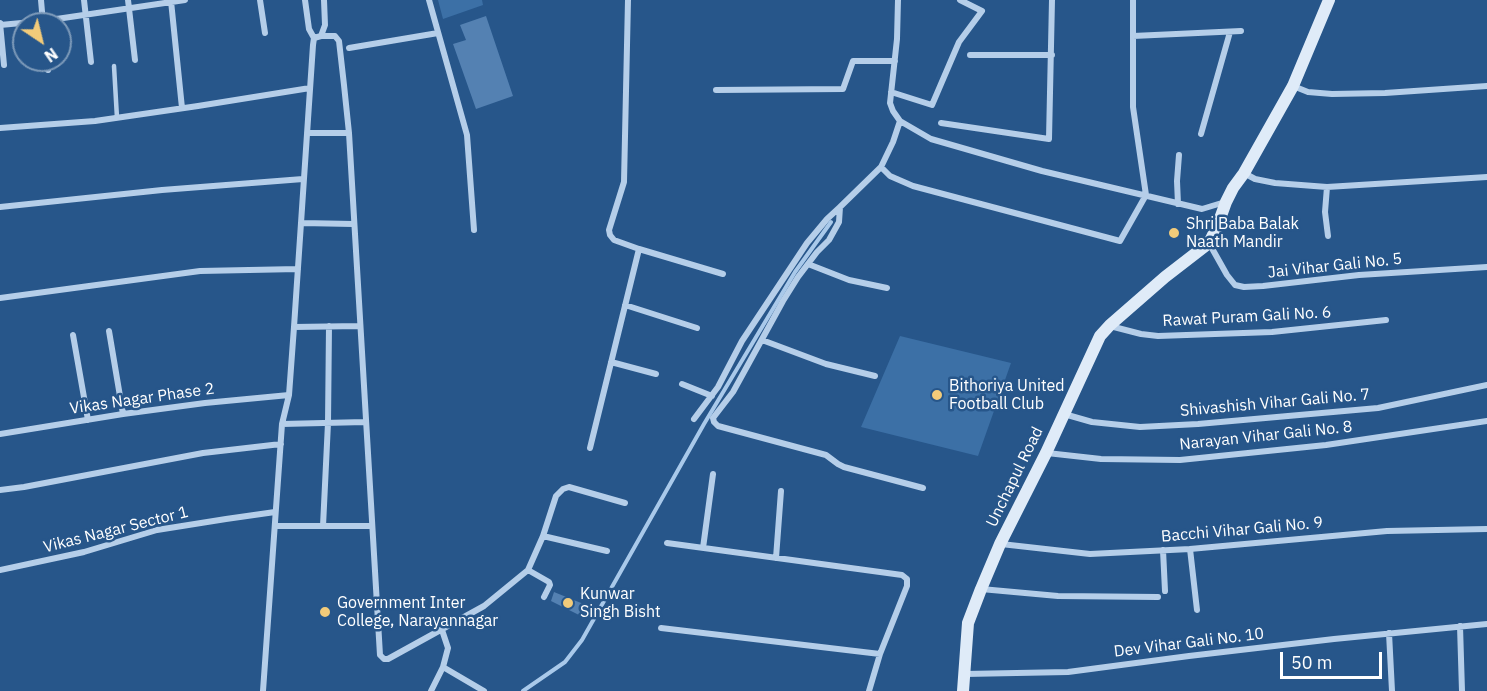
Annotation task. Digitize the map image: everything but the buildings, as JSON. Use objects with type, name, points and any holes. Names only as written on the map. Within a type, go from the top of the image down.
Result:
[{"type":"street","points":[[84,0],[91,62]]},
{"type":"street","points":[[128,0],[135,60]]},
{"type":"street","points":[[72,18],[185,0]]},
{"type":"street","points":[[260,0],[265,33]]},
{"type":"street","points":[[305,0],[309,29],[318,37],[334,36],[339,40],[348,133],[380,655],[388,659],[484,606],[528,570],[543,536],[556,496],[563,489],[569,487],[625,503]]},
{"type":"street","points":[[262,691],[282,424],[289,395],[310,88],[318,37],[325,24],[324,0]]},
{"type":"street","points":[[429,0],[467,135],[474,230]]},
{"type":"street","points":[[628,0],[624,182],[609,230],[610,236],[614,240],[639,249],[723,274]]},
{"type":"street","points":[[898,0],[897,39],[890,103],[900,121],[931,139],[1042,171],[1202,209],[1226,202]]},
{"type":"street","points":[[891,92],[932,105],[959,42],[982,11],[960,0]]},
{"type":"street","points":[[941,123],[1049,139],[1052,0]]},
{"type":"street","points":[[881,167],[890,176],[913,186],[1120,241],[1146,195],[1133,106],[1133,0]]},
{"type":"street","name":"Unchapul Road","points":[[963,691],[968,623],[981,589],[1000,544],[1046,453],[1100,336],[1165,277],[1209,243],[1233,188],[1293,86],[1329,0]]},
{"type":"street","points":[[171,1],[182,108]]},
{"type":"street","points":[[0,24],[3,65]]},
{"type":"street","points":[[1201,134],[1230,32]]},
{"type":"street","points":[[1133,36],[1241,32]]},
{"type":"street","points":[[349,48],[438,33]]},
{"type":"street","points":[[970,55],[1052,55]]},
{"type":"street","points":[[716,90],[843,89],[853,62],[895,61]]},
{"type":"street","points":[[1293,86],[1308,92],[1332,94],[1487,86]]},
{"type":"street","points":[[0,128],[95,121],[310,88]]},
{"type":"street","points":[[694,419],[712,396],[742,341],[807,243],[827,219],[881,167],[900,121]]},
{"type":"street","points":[[307,133],[348,133]]},
{"type":"street","points":[[1178,204],[1179,155]]},
{"type":"street","points":[[1244,172],[1256,179],[1275,183],[1327,187],[1487,177]]},
{"type":"street","points":[[0,207],[162,190],[303,179]]},
{"type":"street","points":[[1327,187],[1325,212],[1328,236]]},
{"type":"street","points":[[840,207],[838,222],[829,240],[798,277],[733,392],[713,418],[714,422],[718,426],[826,455],[844,467],[923,488]]},
{"type":"street","points":[[302,223],[353,224]]},
{"type":"street","name":"Jai Vihar Gali No. 5","points":[[1209,243],[1231,280],[1235,285],[1244,287],[1359,275],[1487,267]]},
{"type":"street","points":[[590,448],[639,249]]},
{"type":"street","points":[[807,264],[849,280],[887,288]]},
{"type":"street","points":[[0,298],[200,271],[298,269]]},
{"type":"street","points":[[625,305],[697,328]]},
{"type":"street","name":"Rawat Puram Gali No. 6","points":[[1110,325],[1141,334],[1158,336],[1272,332],[1386,320]]},
{"type":"street","points":[[323,526],[328,423],[329,326]]},
{"type":"street","points":[[294,327],[359,326]]},
{"type":"street","points":[[110,331],[123,414]]},
{"type":"street","points":[[73,335],[88,420]]},
{"type":"street","points":[[762,340],[826,364],[875,376]]},
{"type":"street","points":[[611,362],[656,374]]},
{"type":"street","points":[[682,384],[712,396]]},
{"type":"street","name":"Shivashish Vihar Gali No. 7","points":[[1064,414],[1092,422],[1140,427],[1198,424],[1378,408],[1487,385]]},
{"type":"street","name":"Vikas Nagar Phase 2","points":[[0,434],[123,414],[289,395]]},
{"type":"street","points":[[282,424],[365,422]]},
{"type":"street","name":"Narayan Vihar Gali No. 8","points":[[1046,453],[1101,459],[1180,460],[1326,445],[1487,422]]},
{"type":"street","points":[[0,490],[202,453],[281,444]]},
{"type":"street","points":[[703,548],[713,474]]},
{"type":"street","points":[[776,558],[782,491]]},
{"type":"street","name":"Vikas Nagar Sector 1","points":[[0,570],[84,552],[157,531],[275,512]]},
{"type":"street","points":[[275,526],[372,526]]},
{"type":"street","name":"Bacchi Vihar Gali No. 9","points":[[1000,544],[1090,554],[1190,549],[1387,531],[1487,529]]},
{"type":"street","points":[[543,536],[607,551]]},
{"type":"street","points":[[667,543],[902,575],[907,579],[907,586],[880,654],[869,691]]},
{"type":"street","points":[[1190,549],[1197,610]]},
{"type":"street","points":[[1163,550],[1165,591]]},
{"type":"street","points":[[528,570],[549,582],[550,585],[544,597]]},
{"type":"street","points":[[981,589],[1058,596],[1158,597]]},
{"type":"street","name":"Dev Vihar Gali No. 10","points":[[965,674],[1068,672],[1389,633],[1487,624]]},
{"type":"street","points":[[1460,626],[1462,691]]},
{"type":"street","points":[[661,628],[880,654]]},
{"type":"street","points":[[430,691],[443,667],[448,648],[442,630]]},
{"type":"street","points":[[1389,633],[1392,691]]},
{"type":"street","points":[[443,667],[484,691]]},
{"type":"lane","points":[[114,66],[117,118]]},
{"type":"shaded area","points":[[438,0],[482,0],[483,5],[443,19]]},
{"type":"shaded area","name":"Bithoriya United Football Club","points":[[900,336],[1011,363],[978,456],[861,427]]},
{"type":"waterway","points":[[523,691],[565,662],[582,640],[704,424],[795,272],[831,222]]},
{"type":"place","name":"Shri Baba Balak Naath Mandir","points":[[1174,233]]},
{"type":"place","name":"Bithoriya United Football Club","points":[[937,395]]},
{"type":"place","name":"Kunwar Singh Bisht","points":[[568,603]]},
{"type":"place","name":"Government Inter College, Narayannagar","points":[[325,612]]}]
